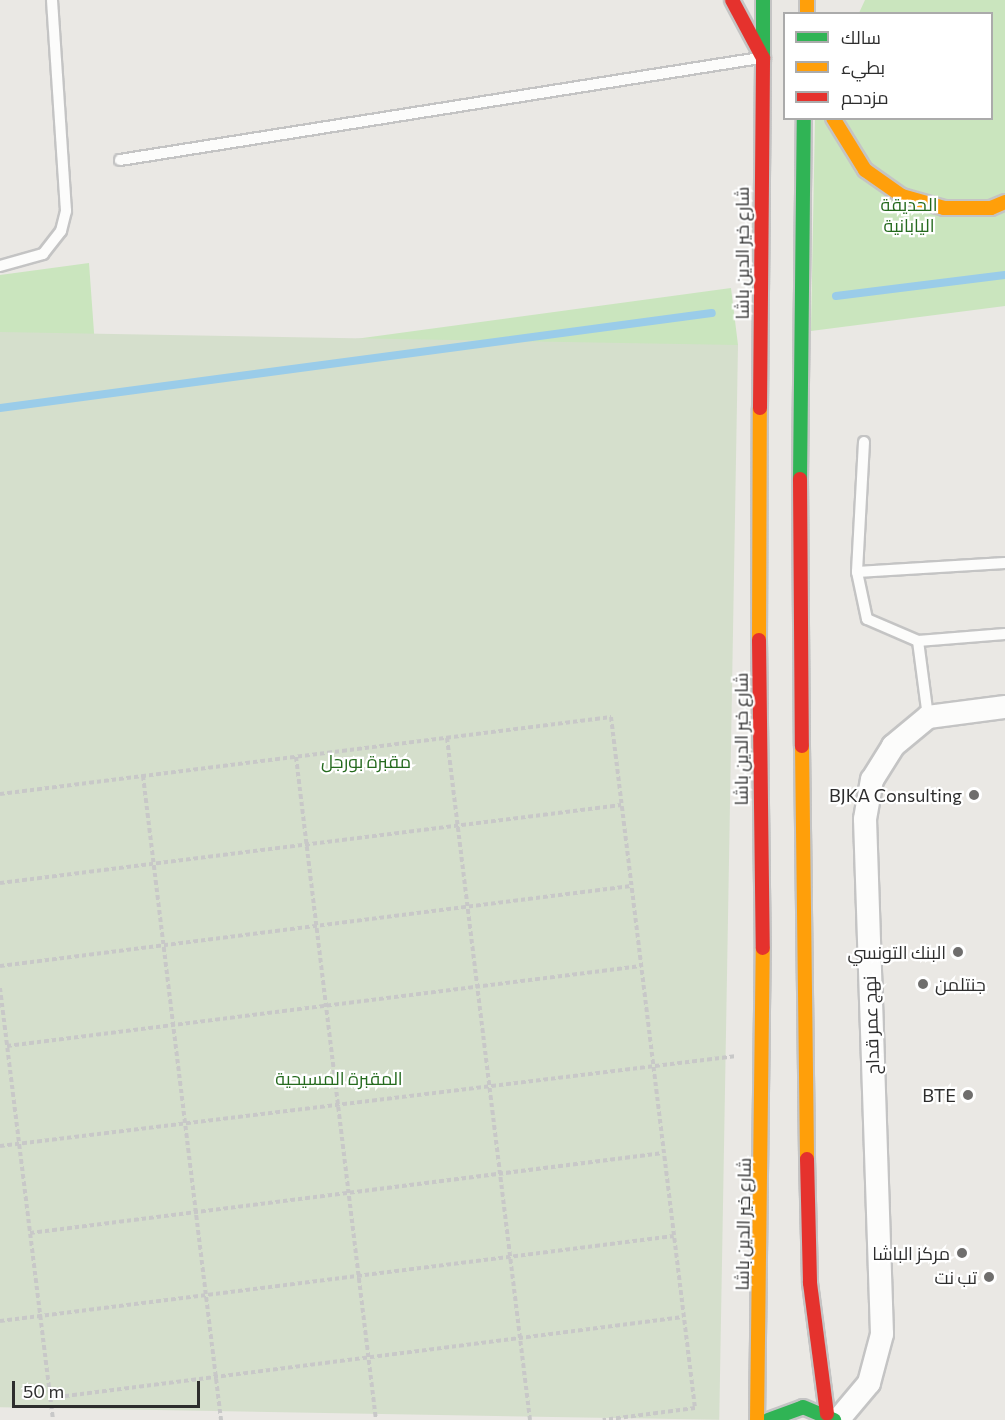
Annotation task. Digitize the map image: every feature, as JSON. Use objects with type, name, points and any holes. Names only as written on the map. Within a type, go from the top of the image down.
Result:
[{"type":"main road","name":"شارع خير الدين باشا","points":[[757,1420],[765,1055],[758,743],[763,0]]},
{"type":"main road","points":[[732,3],[763,58]]},
{"type":"main road","points":[[768,1420],[791,1408],[833,1418],[810,1283],[805,1058],[799,366],[804,120]]},
{"type":"main road","points":[[835,120],[865,170],[902,196],[944,208],[991,208],[1005,202]]},
{"type":"street","points":[[928,717],[1005,706]]},
{"type":"street","name":"نهج عمر قداح","points":[[833,1418],[869,1383],[882,1334],[865,819],[872,780],[893,746],[928,717]]},
{"type":"lane","points":[[0,266],[43,254],[61,231],[66,211],[52,0]]},
{"type":"lane","points":[[120,160],[763,58]]},
{"type":"lane","points":[[864,442],[857,572],[867,619],[918,641],[1005,634]]},
{"type":"lane","points":[[857,572],[1005,563]]},
{"type":"lane","points":[[918,641],[928,717]]},
{"type":"path","points":[[0,794],[611,717],[695,1408],[603,1420]]},
{"type":"path","points":[[447,738],[531,1420]]},
{"type":"path","points":[[296,757],[376,1420]]},
{"type":"path","points":[[143,776],[221,1420]]},
{"type":"path","points":[[0,883],[621,805]]},
{"type":"path","points":[[0,966],[631,886]]},
{"type":"path","points":[[7,1046],[641,966]]},
{"type":"path","points":[[0,988],[53,1420]]},
{"type":"path","points":[[0,1146],[653,1064],[765,1055]]},
{"type":"path","points":[[30,1233],[663,1153]]},
{"type":"path","points":[[0,1321],[674,1236]]},
{"type":"path","points":[[50,1398],[683,1317]]},
{"type":"green space","name":"الحديقة اليابانية","points":[[865,0],[1005,0],[1005,306],[811,331],[815,120],[993,120],[993,12],[859,12]]},
{"type":"green space","points":[[89,263],[97,374],[731,288],[738,345],[0,440],[0,275]]},
{"type":"green space","name":"مقبرة بورجل","points":[[0,332],[738,345],[719,1420],[0,1407]]},
{"type":"waterway","points":[[836,296],[1005,275]]},
{"type":"waterway","points":[[0,408],[712,313]]},
{"type":"traffic: fast","points":[[763,0],[763,55]]},
{"type":"traffic: fast","points":[[800,479],[804,120]]},
{"type":"traffic: fast","points":[[768,1420],[803,1407],[834,1420]]},
{"type":"traffic: slow","points":[[807,0],[807,12]]},
{"type":"traffic: slow","points":[[834,120],[865,170],[902,196],[944,208],[991,208],[1005,202]]},
{"type":"traffic: slow","points":[[759,640],[760,408]]},
{"type":"traffic: slow","points":[[802,746],[807,1159]]},
{"type":"traffic: slow","points":[[757,1420],[763,948]]},
{"type":"traffic: jam","points":[[732,0],[763,58]]},
{"type":"traffic: jam","points":[[760,408],[763,58]]},
{"type":"traffic: jam","points":[[800,479],[802,746]]},
{"type":"traffic: jam","points":[[759,640],[763,948]]},
{"type":"traffic: jam","points":[[807,1159],[810,1283],[827,1414]]},
{"type":"place","name":"BJKA Consulting","points":[[974,795]]},
{"type":"place","name":"البنك التونسي","points":[[958,952]]},
{"type":"place","name":"جنتلمن","points":[[923,984]]},
{"type":"place","name":"BTE","points":[[968,1095]]},
{"type":"place","name":"مركز الباشا","points":[[962,1253]]},
{"type":"place","name":"تب نت","points":[[989,1277]]},
{"type":"park label","name":"المقبرة المسيحية","points":[[339,1078]]}]
